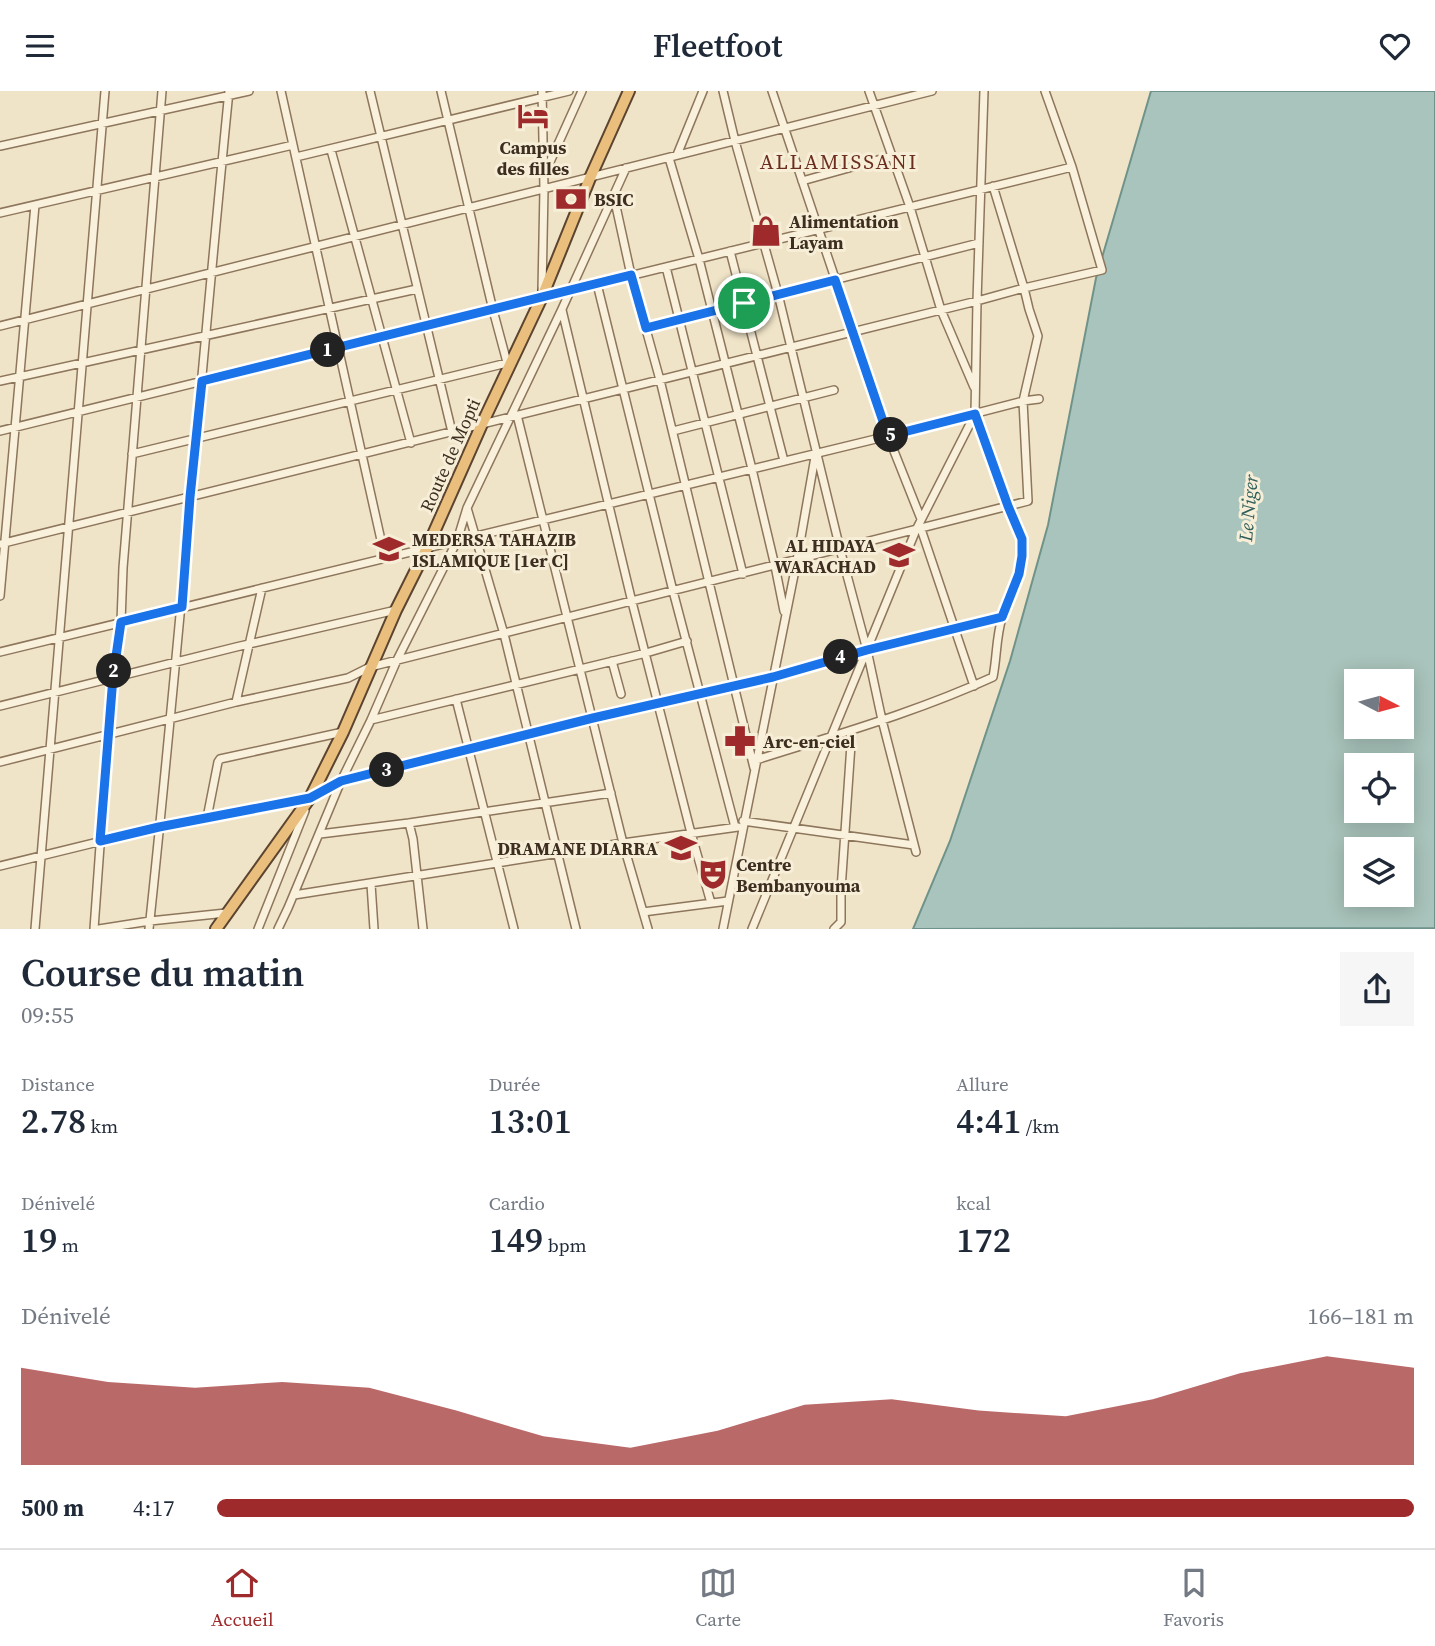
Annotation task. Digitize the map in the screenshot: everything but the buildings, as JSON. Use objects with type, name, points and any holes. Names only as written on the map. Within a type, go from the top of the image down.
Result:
[{"type":"highway","name":"Route de Mopti","points":[[220,927],[226,913],[310,798],[343,732],[508,365],[542,297],[629,91]]},
{"type":"street","points":[[35,929],[105,91]]},
{"type":"street","points":[[94,929],[162,91]]},
{"type":"street","points":[[0,146],[160,111],[228,93],[249,91]]},
{"type":"street","points":[[281,91],[385,558]]},
{"type":"street","points":[[370,91],[452,432]]},
{"type":"street","points":[[132,454],[439,379],[508,365],[441,91]]},
{"type":"street","points":[[296,157],[381,138],[542,95],[569,91]]},
{"type":"street","points":[[544,175],[582,91]]},
{"type":"street","points":[[677,155],[704,91]]},
{"type":"street","points":[[772,91],[888,436],[921,519]]},
{"type":"street","points":[[869,91],[910,207],[941,310],[975,389]]},
{"type":"street","points":[[0,326],[932,91]]},
{"type":"street","points":[[755,764],[958,693],[993,677],[996,641],[1002,617],[1019,574],[1022,539],[975,414],[984,91]]},
{"type":"street","points":[[2,544],[1102,270],[1072,167],[1045,91]]},
{"type":"street","points":[[294,895],[740,825],[794,827],[915,849],[778,294],[724,92]]},
{"type":"street","points":[[150,925],[174,662],[182,607],[228,93]]},
{"type":"street","points":[[542,95],[542,297]]},
{"type":"street","points":[[0,213],[293,145]]},
{"type":"street","points":[[331,150],[411,443]]},
{"type":"street","points":[[802,181],[892,156]]},
{"type":"street","points":[[669,158],[699,259],[752,469],[785,616]]},
{"type":"street","points":[[0,431],[1072,167]]},
{"type":"street","points":[[278,929],[341,781],[397,660],[457,541],[467,507],[514,416],[626,169]]},
{"type":"street","points":[[0,762],[236,702],[348,678],[370,667],[1028,501],[1023,401],[1038,336],[993,186]]},
{"type":"street","points":[[614,196],[631,275],[673,431],[708,582],[755,764]]},
{"type":"street","points":[[0,596],[2,544],[34,205]]},
{"type":"street","points":[[646,328],[979,243]]},
{"type":"street","points":[[730,251],[784,461]]},
{"type":"street","points":[[666,267],[743,574]]},
{"type":"street","points":[[597,284],[673,591],[740,825]]},
{"type":"street","points":[[0,381],[417,289]]},
{"type":"street","points":[[562,309],[632,601],[711,903]]},
{"type":"street","points":[[673,431],[834,390]]},
{"type":"street","points":[[0,652],[1039,399]]},
{"type":"street","points":[[752,929],[921,519],[975,414]]},
{"type":"street","points":[[514,416],[544,520],[623,843],[648,929]]},
{"type":"street","points":[[723,929],[740,825],[797,560],[816,453]]},
{"type":"street","points":[[467,507],[530,734],[576,929]]},
{"type":"street","points":[[918,529],[974,686]]},
{"type":"street","points":[[236,702],[262,588]]},
{"type":"street","points":[[0,706],[396,610]]},
{"type":"street","points":[[0,866],[159,827],[310,798],[341,781],[593,718],[773,677],[867,650],[1002,617]]},
{"type":"street","points":[[371,720],[687,641]]},
{"type":"street","points":[[612,661],[621,694]]},
{"type":"street","points":[[456,699],[514,929]]},
{"type":"street","points":[[834,929],[841,925],[852,730]]},
{"type":"street","points":[[207,818],[220,759],[343,732]]},
{"type":"street","points":[[320,834],[611,793]]},
{"type":"street","points":[[258,929],[310,798]]},
{"type":"street","points":[[409,823],[423,929]]},
{"type":"street","points":[[371,884],[374,929]]},
{"type":"street","points":[[643,912],[728,901]]},
{"type":"street","points":[[99,929],[150,925],[226,913]]},
{"type":"water","name":"Le Niger","points":[[1151,91],[1435,91],[1435,928],[913,929],[950,841],[1010,661],[1048,525],[1096,278]]},
{"type":"place","name":"Campus des filles","points":[[533,116]]},
{"type":"place","name":"BSIC","points":[[571,199]]},
{"type":"place","name":"Alimentation Layam","points":[[766,231]]},
{"type":"place","name":"MEDERSA TAHAZIB ISLAMIQUE [1er C]","points":[[389,549]]},
{"type":"place","name":"AL HIDAYA WARACHAD","points":[[899,555]]},
{"type":"place","name":"Arc-en-ciel","points":[[740,741]]},
{"type":"place","name":"DRAMANE DIARRA","points":[[681,848]]},
{"type":"place","name":"Centre Bembanyouma","points":[[713,874]]},
{"type":"district","name":"ALLAMISSANI","points":[[839,161]]},
{"type":"route","points":[[631,275],[646,328],[744,303],[835,280],[888,436],[975,414],[1022,539],[1019,574],[1002,617],[867,650],[773,677],[593,718],[341,781],[310,798],[100,841],[113,677],[121,622],[182,607],[202,381],[631,275]]}]
